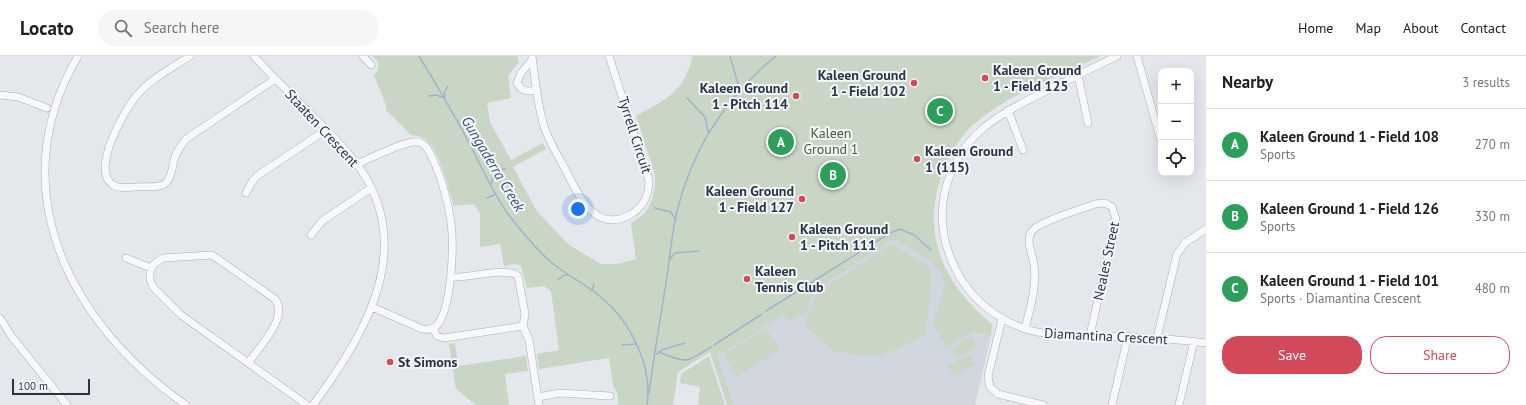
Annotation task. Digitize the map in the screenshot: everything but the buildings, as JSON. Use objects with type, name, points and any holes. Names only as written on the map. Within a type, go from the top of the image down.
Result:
[{"type":"street","points":[[0,94],[18,97],[46,111],[61,81],[78,56]]},
{"type":"street","points":[[190,56],[146,87],[134,98],[120,118],[111,140],[107,164],[107,177],[113,185],[124,188],[158,186],[165,183],[170,177],[177,152],[186,139],[275,79]]},
{"type":"street","name":"Staaten Crescent","points":[[254,56],[357,164],[371,188],[380,215],[384,243],[382,276],[372,308],[342,361],[313,405]]},
{"type":"street","points":[[363,56],[371,65]]},
{"type":"street","name":"Tyrrell Circuit","points":[[532,58],[537,90],[547,134],[584,204],[594,214],[602,218],[616,219],[630,215],[637,210],[644,201],[648,190],[649,181],[609,56]]},
{"type":"street","name":"Diamantina Crescent","points":[[1117,56],[1008,110],[980,129],[959,155],[949,178],[943,212],[945,242],[955,270],[975,298],[1002,319],[1025,329],[1050,334],[1128,336],[1206,343]]},
{"type":"street","points":[[1138,56],[1161,140]]},
{"type":"street","points":[[532,58],[521,73],[517,83],[524,90],[537,90]]},
{"type":"street","points":[[1078,75],[1088,123]]},
{"type":"street","points":[[1008,110],[1023,150]]},
{"type":"street","points":[[246,193],[257,176],[326,130]]},
{"type":"street","points":[[357,164],[411,142],[421,143],[427,148],[441,180],[449,212],[452,244],[451,277],[440,320],[433,328],[422,330],[372,308]]},
{"type":"street","points":[[311,234],[322,221],[371,188]]},
{"type":"street","name":"Neales Street","points":[[1025,329],[1035,282],[1034,260],[1029,243],[1031,233],[1039,226],[1103,202],[1114,209],[1116,219],[1090,336]]},
{"type":"street","points":[[1156,338],[1177,254],[1185,243],[1206,229]]},
{"type":"street","points":[[249,362],[278,320],[280,307],[275,299],[212,255],[163,258],[156,262],[151,268],[150,282],[166,302],[189,321],[249,362],[307,405]]},
{"type":"street","points":[[126,258],[151,268]]},
{"type":"street","points":[[451,277],[463,278],[507,271],[515,273],[520,281],[525,314],[523,326],[529,340],[539,405]]},
{"type":"street","points":[[68,288],[90,318],[114,346],[147,376],[183,404]]},
{"type":"street","points":[[0,318],[12,337],[67,405]]},
{"type":"street","points":[[1002,319],[988,376],[990,387],[998,394],[1043,405]]},
{"type":"street","points":[[433,328],[437,336],[444,338],[523,326]]},
{"type":"street","points":[[1112,405],[1128,336]]},
{"type":"street","points":[[1179,405],[1194,341]]},
{"type":"street","points":[[538,397],[560,393],[610,396]]},
{"type":"shaded area","points":[[892,240],[896,240],[931,260],[935,268],[940,271],[945,283],[932,323],[991,336],[975,405],[734,405],[718,356],[783,316],[806,313],[815,291]]},
{"type":"green space","name":"Kaleen Ground 1","points":[[372,56],[517,56],[519,62],[508,76],[511,98],[487,103],[490,122],[511,160],[543,143],[546,149],[513,167],[536,210],[569,245],[601,264],[617,264],[636,259],[631,223],[643,215],[653,197],[654,190],[655,175],[636,116],[665,99],[679,87],[689,69],[693,56],[1100,56],[1019,94],[988,113],[966,132],[955,147],[947,163],[938,187],[934,209],[935,231],[939,252],[947,272],[959,291],[974,308],[992,324],[991,336],[973,332],[947,347],[932,323],[945,284],[940,271],[935,268],[931,260],[896,240],[892,240],[815,291],[806,313],[791,320],[783,316],[718,356],[734,405],[727,405],[710,352],[678,372],[673,405],[618,405],[618,395],[613,385],[609,358],[539,369],[537,354],[559,350],[551,291],[544,286],[527,288],[521,266],[516,264],[504,266],[500,244],[480,247],[480,213],[474,204],[454,206],[444,172],[432,147],[424,139],[411,135],[386,110],[386,105],[374,75],[378,70],[379,65],[377,60]]},
{"type":"green space","points":[[891,244],[927,265],[932,272],[926,333],[917,339],[881,356],[856,355],[834,351],[804,325],[817,293]]},
{"type":"green space","points":[[766,328],[773,338],[751,352],[773,339],[780,349],[737,377],[730,366],[745,356],[730,365],[723,355],[744,342],[750,350],[745,341]]},
{"type":"green space","points":[[971,336],[977,347],[957,359],[951,348]]},
{"type":"green space","points":[[455,343],[458,366],[526,356],[528,371],[505,374],[509,405],[476,405],[456,389],[449,344]]},
{"type":"green space","points":[[969,354],[975,364],[954,376],[948,366]]},
{"type":"green space","points":[[709,356],[725,405],[699,405],[698,401],[700,387],[680,383],[681,374]]},
{"type":"waterway","name":"Gungaderra Creek","points":[[419,56],[455,116],[491,186],[508,214],[540,252],[564,272],[602,298],[613,308],[631,332],[638,346],[647,376],[647,405]]},
{"type":"waterway","points":[[730,56],[738,84],[737,93]]},
{"type":"waterway","points":[[649,393],[677,211],[692,166],[702,145],[727,106],[758,72],[776,56]]},
{"type":"waterway","name":"Gungaderra Creek","points":[[429,96],[436,95],[445,98],[444,93],[448,86]]},
{"type":"waterway","points":[[687,98],[705,117],[708,132]]},
{"type":"waterway","points":[[491,184],[494,174],[506,168]]},
{"type":"waterway","points":[[487,198],[496,194]]},
{"type":"waterway","points":[[655,208],[671,212],[676,220]]},
{"type":"waterway","points":[[766,311],[890,233],[900,229],[914,235],[931,250]]},
{"type":"waterway","points":[[670,259],[675,253],[699,251]]},
{"type":"waterway","points":[[558,280],[564,275],[568,275]]},
{"type":"waterway","name":"Gungaderra Creek","points":[[592,290],[594,284]]},
{"type":"waterway","points":[[714,345],[762,314]]},
{"type":"waterway","points":[[654,356],[662,350],[685,343]]},
{"type":"waterway","points":[[622,345],[636,344]]},
{"type":"waterway","points":[[658,352],[681,360],[686,360],[711,347]]},
{"type":"place","name":"Kaleen Ground 1 - Field 125","points":[[985,78]]},
{"type":"place","name":"Kaleen Ground 1 - Field 102","points":[[914,83]]},
{"type":"place","name":"Kaleen Ground 1 - Pitch 114","points":[[796,96]]},
{"type":"place","name":"Kaleen Ground 1 - Field 101","points":[[940,111]]},
{"type":"place","name":"Kaleen Ground 1 - Field 108","points":[[781,142]]},
{"type":"place","name":"Kaleen Ground 1 (115)","points":[[917,159]]},
{"type":"place","name":"Kaleen Ground 1 - Field 126","points":[[833,175]]},
{"type":"place","name":"Kaleen Ground 1 - Field 127","points":[[802,199]]},
{"type":"place","name":"Kaleen Ground 1 - Pitch 111","points":[[792,237]]},
{"type":"place","name":"Kaleen Tennis Club","points":[[747,279]]},
{"type":"place","name":"St Simons","points":[[390,362]]}]
